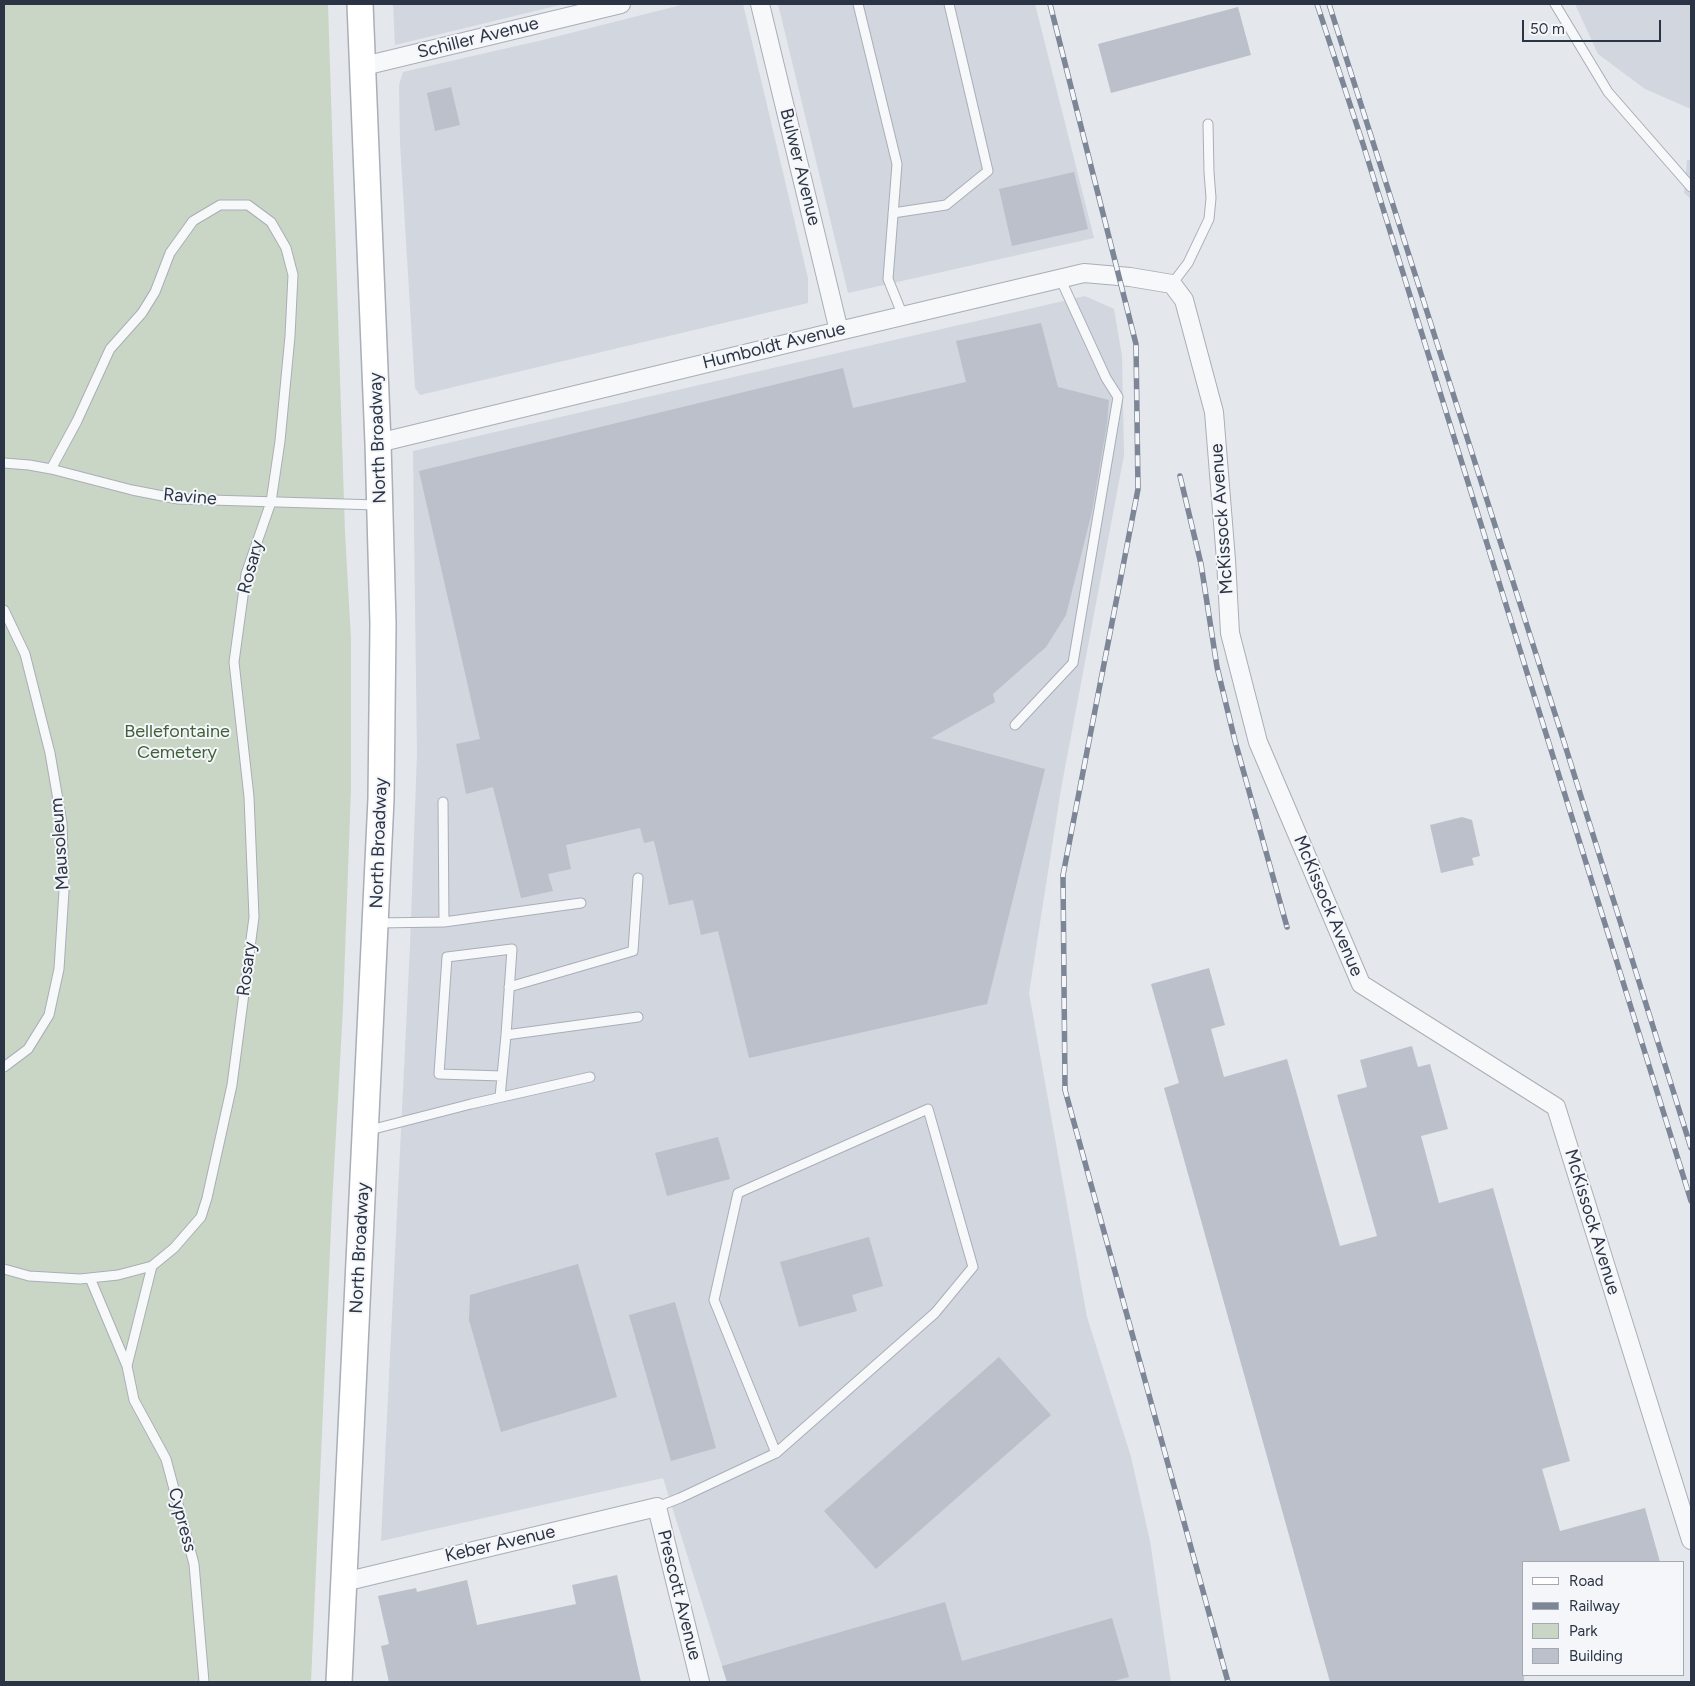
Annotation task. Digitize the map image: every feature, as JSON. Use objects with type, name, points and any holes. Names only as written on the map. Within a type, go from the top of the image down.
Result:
[{"type":"main road","name":"North Broadway","points":[[339,1682],[376,923],[382,762],[383,624],[380,506],[364,66],[360,4]]},
{"type":"street","name":"Schiller Avenue","points":[[364,66],[621,4]]},
{"type":"street","name":"Bulwer Avenue","points":[[760,4],[839,331]]},
{"type":"street","name":"Humboldt Avenue","points":[[378,443],[1084,273],[1130,277],[1172,284]]},
{"type":"street","name":"McKissock Avenue","points":[[1172,284],[1184,300],[1214,412],[1230,632],[1258,742],[1362,984],[1556,1107],[1691,1540]]},
{"type":"street","name":"Keber Avenue","points":[[344,1582],[657,1507]]},
{"type":"street","name":"Prescott Avenue","points":[[657,1507],[700,1682]]},
{"type":"lane","points":[[858,4],[897,164],[888,279],[903,316]]},
{"type":"lane","points":[[893,213],[946,205],[988,171],[948,4]]},
{"type":"lane","points":[[1555,4],[1608,92],[1691,187]]},
{"type":"lane","points":[[1172,284],[1188,263],[1209,219],[1211,198],[1208,124]]},
{"type":"lane","name":"Rosary","points":[[4,1269],[29,1276],[80,1279],[118,1275],[152,1266],[174,1248],[201,1217],[207,1198],[232,1085],[254,917],[249,797],[234,662],[246,574],[271,502],[280,441],[290,336],[293,275],[286,248],[271,222],[248,205],[220,205],[193,221],[170,253],[156,292],[142,312],[110,349],[77,421],[51,469]]},
{"type":"lane","points":[[1015,725],[1073,663],[1118,397],[1106,378],[1060,278]]},
{"type":"lane","name":"Ravine","points":[[4,463],[51,469],[132,490],[178,499],[380,506]]},
{"type":"lane","name":"Mausoleum","points":[[4,610],[25,654],[50,753],[62,823],[64,891],[59,969],[49,1015],[28,1049],[4,1067]]},
{"type":"lane","points":[[443,802],[444,922]]},
{"type":"lane","points":[[509,987],[633,951],[638,878]]},
{"type":"lane","points":[[376,923],[444,922],[581,903]]},
{"type":"lane","points":[[500,1097],[506,1035],[512,949],[447,957],[440,1074],[502,1076]]},
{"type":"lane","points":[[506,1035],[638,1017]]},
{"type":"lane","points":[[366,1132],[590,1076]]},
{"type":"lane","points":[[657,1507],[776,1453],[935,1313],[974,1267],[928,1109],[738,1194],[714,1300],[776,1453]]},
{"type":"lane","name":"Cypress","points":[[127,1366],[152,1266]]},
{"type":"lane","name":"Cypress","points":[[90,1278],[127,1366],[134,1400],[166,1459],[194,1564],[204,1682]]},
{"type":"shaded area","points":[[393,4],[564,4],[395,45]]},
{"type":"shaded area","points":[[685,4],[743,4],[808,278],[808,303],[420,395],[415,388],[400,143],[399,85],[403,72],[547,39]]},
{"type":"shaded area","points":[[778,4],[1035,4],[1094,238],[848,293]]},
{"type":"shaded area","points":[[1575,4],[1691,4],[1691,109],[1645,89],[1598,54]]},
{"type":"shaded area","points":[[1687,160],[1691,160],[1691,199],[1684,193]]},
{"type":"shaded area","points":[[1085,296],[1114,309],[1122,356],[1124,455],[1061,789],[1029,993],[1087,1317],[1131,1457],[1150,1541],[1171,1682],[727,1682],[663,1478],[381,1541],[410,946],[417,754],[413,451]]},
{"type":"green space","name":"Bellefontaine Cemetery","points":[[4,4],[328,4],[345,533],[351,639],[351,789],[343,1008],[332,1205],[311,1682],[4,1682]]},
{"type":"building","points":[[1238,7],[1251,55],[1111,93],[1098,44]]},
{"type":"building","points":[[451,87],[460,125],[435,131],[427,93]]},
{"type":"building","points":[[1074,172],[1088,229],[1012,246],[999,189]]},
{"type":"building","points":[[1041,323],[1058,387],[1109,400],[1107,424],[1092,512],[1066,615],[1046,647],[993,694],[995,702],[931,738],[1045,769],[987,1004],[749,1058],[718,931],[701,935],[693,900],[669,905],[654,841],[644,843],[640,828],[566,845],[571,869],[548,874],[553,891],[521,898],[493,787],[466,794],[456,744],[480,739],[419,471],[843,368],[853,408],[966,382],[956,341]]},
{"type":"building","points":[[1462,817],[1472,820],[1480,856],[1472,858],[1474,865],[1441,873],[1430,825]]},
{"type":"building","points":[[1209,968],[1225,1025],[1211,1029],[1224,1077],[1287,1059],[1340,1246],[1377,1236],[1337,1095],[1367,1087],[1360,1060],[1412,1046],[1418,1067],[1430,1064],[1448,1129],[1421,1136],[1439,1203],[1493,1188],[1570,1461],[1542,1469],[1560,1531],[1645,1508],[1660,1561],[1522,1561],[1522,1676],[1524,1676],[1524,1682],[1330,1682],[1164,1088],[1179,1083],[1151,984]]},
{"type":"building","points":[[718,1137],[730,1179],[667,1196],[655,1153]]},
{"type":"building","points":[[869,1237],[883,1286],[852,1295],[857,1311],[799,1327],[780,1262]]},
{"type":"building","points":[[578,1264],[617,1397],[501,1432],[469,1320],[470,1295]]},
{"type":"building","points":[[675,1302],[716,1448],[671,1461],[629,1315]]},
{"type":"building","points":[[999,1357],[1051,1415],[876,1569],[824,1511]]},
{"type":"building","points":[[617,1575],[641,1682],[389,1682],[381,1646],[389,1644],[378,1596],[416,1588],[417,1592],[467,1580],[477,1625],[576,1604],[572,1585]]},
{"type":"building","points":[[945,1602],[962,1661],[1112,1618],[1129,1677],[1110,1682],[727,1682],[722,1666]]},
{"type":"railway","points":[[1050,4],[1136,344],[1138,489],[1063,875],[1065,1090],[1228,1682]]},
{"type":"railway","points":[[1317,4],[1363,144],[1691,1201]]},
{"type":"railway","points":[[1329,4],[1691,1148]]},
{"type":"railway","points":[[1180,476],[1201,564],[1217,667],[1235,741],[1287,927]]}]
